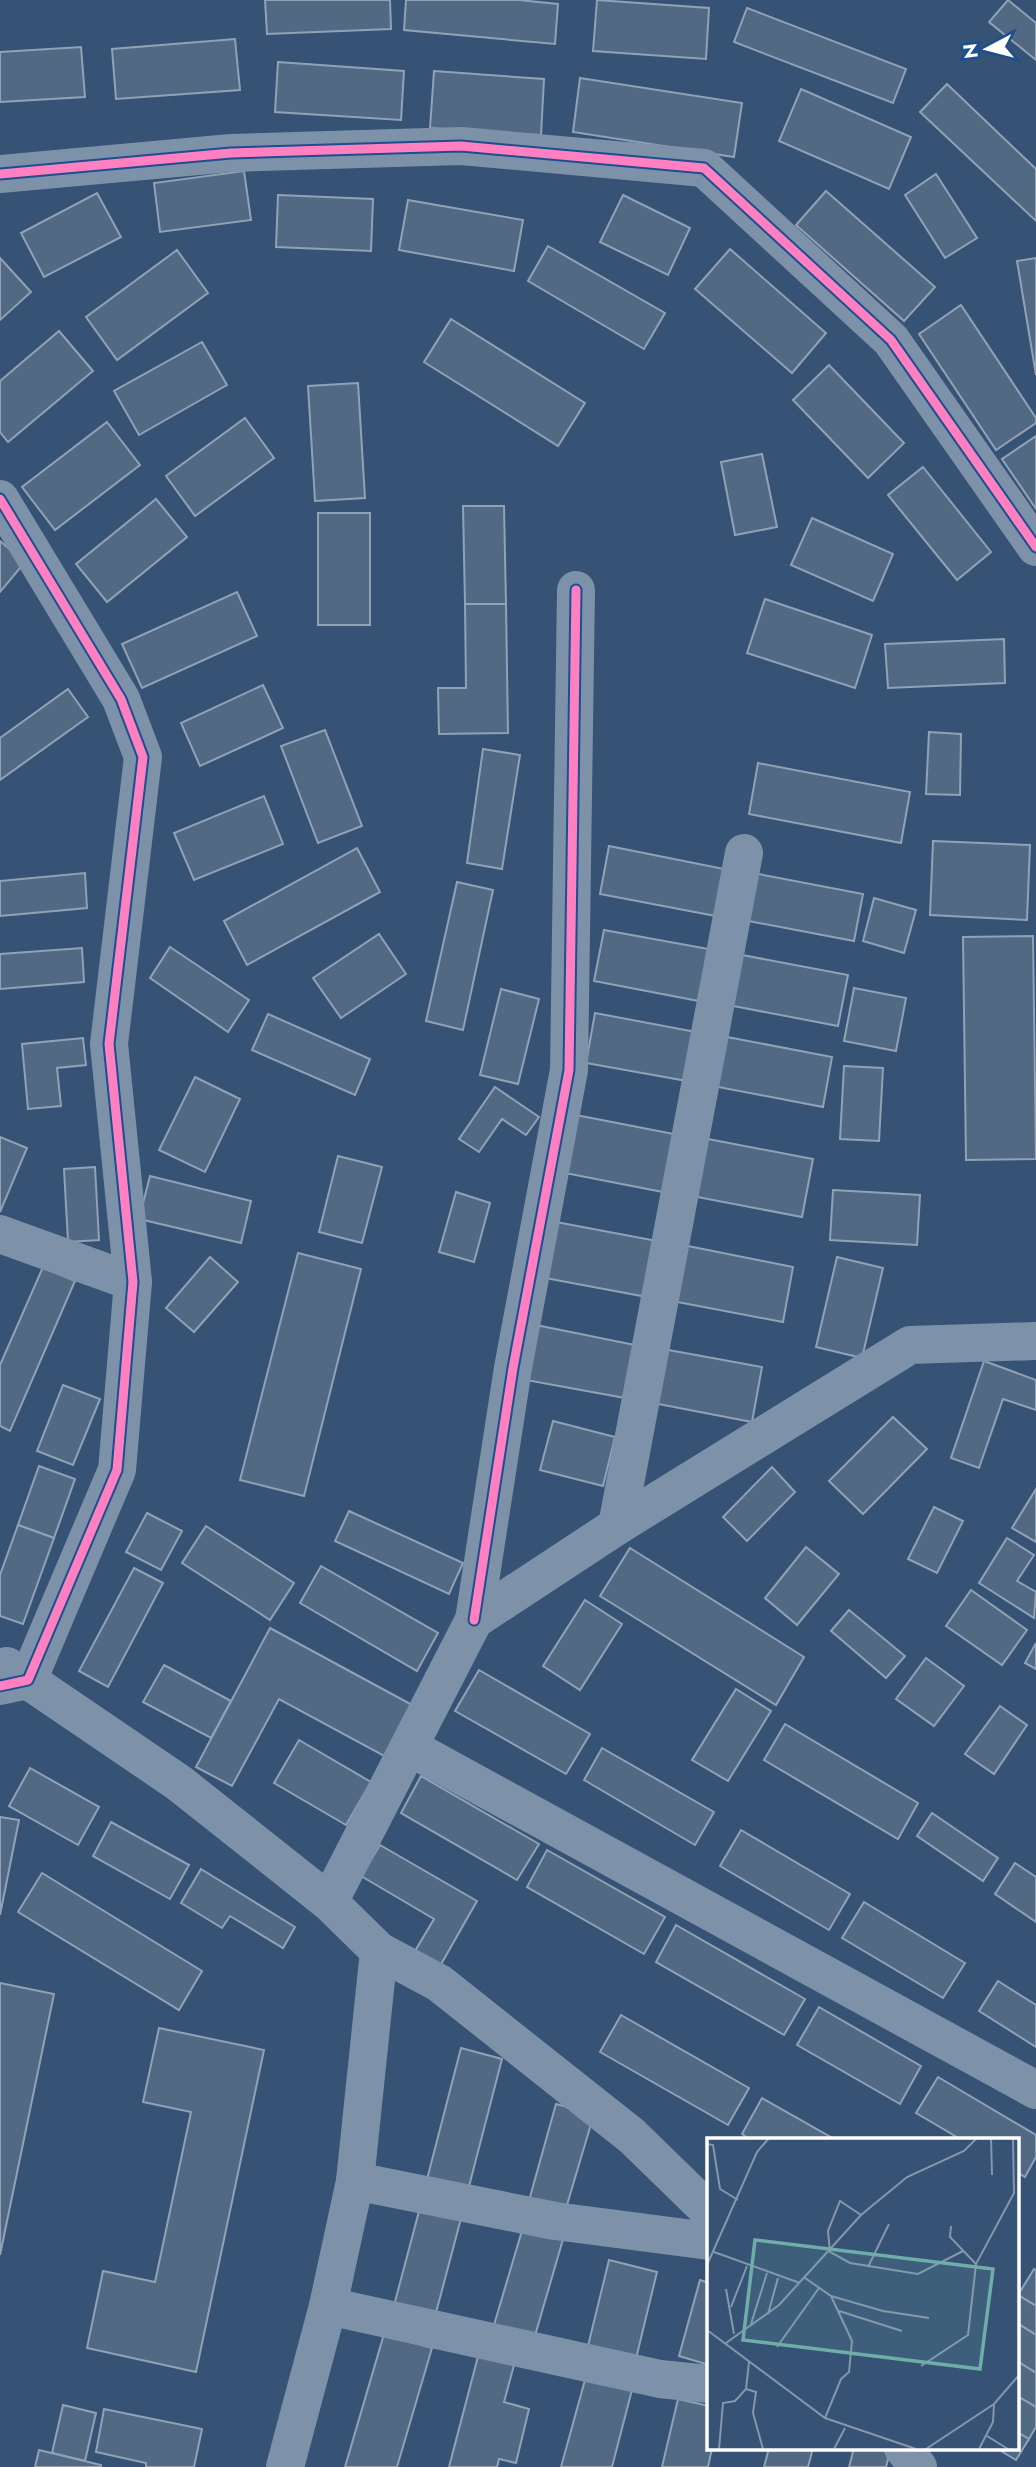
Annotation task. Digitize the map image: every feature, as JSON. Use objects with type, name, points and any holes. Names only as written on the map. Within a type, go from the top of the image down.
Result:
[{"type":"street","points":[[0,174],[232,153],[461,146],[704,168],[891,340],[1036,547]]},
{"type":"street","points":[[0,499],[121,699],[143,757],[109,1044],[133,1282],[117,1470],[9,1676],[179,1783],[329,1902],[379,1951],[439,1983],[632,2136],[707,2209]]},
{"type":"street","points":[[329,1902],[474,1620],[513,1368],[569,1070],[576,590]]},
{"type":"street","points":[[617,1526],[744,853]]},
{"type":"street","points":[[0,1234],[133,1282]]},
{"type":"street","points":[[474,1620],[617,1526],[910,1345],[1036,1341]]},
{"type":"street","points":[[409,1748],[1036,2090]]},
{"type":"street","points":[[285,2467],[328,2305],[355,2180],[379,1951]]},
{"type":"street","points":[[355,2180],[555,2221],[707,2241]]},
{"type":"street","points":[[328,2305],[660,2379],[707,2384]]},
{"type":"street","points":[[905,2450],[918,2467]]},
{"type":"building","points":[[265,0],[390,0],[391,29],[267,34]]},
{"type":"building","points":[[406,0],[519,0],[558,4],[555,44],[404,30]]},
{"type":"building","points":[[597,0],[709,8],[706,59],[593,51]]},
{"type":"building","points":[[1008,0],[1036,23],[1036,60],[989,22]]},
{"type":"building","points":[[747,8],[906,69],[893,103],[734,42]]},
{"type":"building","points":[[235,39],[240,90],[116,99],[112,49]]},
{"type":"building","points":[[81,47],[85,97],[0,102],[0,52]]},
{"type":"building","points":[[278,62],[404,71],[401,120],[275,112]]},
{"type":"building","points":[[434,71],[544,79],[541,135],[430,128]]},
{"type":"building","points":[[580,78],[742,103],[734,157],[573,132]]},
{"type":"building","points":[[947,84],[1036,169],[1036,221],[920,112]]},
{"type":"building","points":[[801,89],[911,137],[889,189],[779,141]]},
{"type":"building","points":[[244,171],[251,220],[160,232],[154,183]]},
{"type":"building","points":[[936,174],[977,238],[945,258],[905,195]]},
{"type":"building","points":[[826,191],[935,287],[904,321],[796,225]]},
{"type":"building","points":[[97,193],[121,237],[44,277],[21,233]]},
{"type":"building","points":[[278,195],[373,199],[371,251],[276,247]]},
{"type":"building","points":[[623,195],[690,228],[668,275],[600,242]]},
{"type":"building","points":[[408,200],[523,220],[514,271],[399,250]]},
{"type":"building","points":[[548,246],[665,313],[644,349],[528,281]]},
{"type":"building","points":[[730,249],[826,333],[792,373],[695,289]]},
{"type":"building","points":[[177,250],[208,293],[117,360],[86,317]]},
{"type":"building","points":[[0,258],[31,292],[0,320]]},
{"type":"building","points":[[1036,258],[1036,375],[1017,261]]},
{"type":"building","points":[[961,305],[1036,418],[1036,423],[996,450],[919,334]]},
{"type":"building","points":[[451,319],[585,403],[558,446],[424,362]]},
{"type":"building","points":[[59,331],[93,371],[8,442],[0,432],[0,381]]},
{"type":"building","points":[[202,342],[227,385],[139,435],[114,391]]},
{"type":"building","points":[[829,365],[904,443],[868,478],[793,400]]},
{"type":"building","points":[[358,383],[365,498],[315,501],[308,386]]},
{"type":"building","points":[[245,418],[274,458],[195,516],[166,476]]},
{"type":"building","points":[[107,422],[140,465],[55,530],[22,487]]},
{"type":"building","points":[[1036,436],[1036,509],[1002,459]]},
{"type":"building","points":[[762,454],[777,527],[735,535],[721,462]]},
{"type":"building","points":[[923,467],[991,552],[957,580],[888,495]]},
{"type":"building","points":[[156,499],[187,537],[107,602],[76,564]]},
{"type":"building","points":[[463,506],[504,506],[506,604],[465,604]]},
{"type":"building","points":[[318,513],[370,513],[370,625],[318,625]]},
{"type":"building","points":[[812,518],[893,554],[873,601],[791,565]]},
{"type":"building","points":[[0,541],[25,562],[0,592]]},
{"type":"building","points":[[237,592],[257,636],[142,688],[122,644]]},
{"type":"building","points":[[765,599],[872,635],[855,688],[747,653]]},
{"type":"building","points":[[465,604],[506,604],[508,733],[439,734],[438,688],[466,688]]},
{"type":"building","points":[[1004,639],[1005,683],[888,688],[885,644]]},
{"type":"building","points":[[263,685],[283,728],[200,766],[181,723]]},
{"type":"building","points":[[68,689],[88,717],[0,780],[0,738]]},
{"type":"building","points":[[325,730],[362,826],[318,843],[281,746]]},
{"type":"building","points":[[929,732],[961,734],[960,795],[926,794]]},
{"type":"building","points":[[483,749],[520,755],[502,869],[467,863]]},
{"type":"building","points":[[758,763],[910,792],[901,843],[749,814]]},
{"type":"building","points":[[264,796],[283,844],[194,880],[174,833]]},
{"type":"building","points":[[933,841],[1030,845],[1027,920],[930,915]]},
{"type":"building","points":[[609,846],[729,870],[721,917],[600,894]]},
{"type":"building","points":[[357,848],[380,892],[247,965],[224,921]]},
{"type":"building","points":[[85,873],[87,908],[0,916],[0,881]]},
{"type":"building","points":[[753,873],[863,894],[854,941],[743,920]]},
{"type":"building","points":[[457,882],[493,890],[463,1030],[426,1021]]},
{"type":"building","points":[[874,898],[916,910],[904,953],[863,941]]},
{"type":"building","points":[[604,930],[714,950],[704,1002],[594,981]]},
{"type":"building","points":[[379,934],[406,974],[341,1018],[313,978]]},
{"type":"building","points":[[1033,936],[1036,1159],[966,1160],[963,937]]},
{"type":"building","points":[[170,947],[249,1000],[228,1032],[150,978]]},
{"type":"building","points":[[82,948],[84,982],[0,989],[0,954]]},
{"type":"building","points":[[737,954],[848,975],[838,1026],[728,1005]]},
{"type":"building","points":[[854,988],[906,998],[896,1051],[844,1041]]},
{"type":"building","points":[[501,989],[539,999],[518,1084],[480,1075]]},
{"type":"building","points":[[595,1013],[696,1032],[687,1081],[586,1063]]},
{"type":"building","points":[[268,1014],[370,1059],[355,1095],[252,1050]]},
{"type":"building","points":[[722,1036],[832,1057],[823,1107],[713,1086]]},
{"type":"building","points":[[83,1038],[86,1065],[57,1068],[61,1106],[28,1109],[22,1044]]},
{"type":"building","points":[[844,1066],[883,1068],[879,1141],[840,1139]]},
{"type":"building","points":[[195,1077],[240,1099],[205,1172],[159,1150]]},
{"type":"building","points":[[495,1087],[539,1117],[526,1135],[502,1119],[479,1152],[459,1139]]},
{"type":"building","points":[[576,1115],[679,1135],[668,1193],[565,1173]]},
{"type":"building","points":[[0,1137],[27,1148],[0,1212]]},
{"type":"building","points":[[703,1138],[813,1159],[802,1217],[692,1196]]},
{"type":"building","points":[[338,1156],[382,1167],[362,1243],[319,1232]]},
{"type":"building","points":[[95,1167],[99,1240],[68,1242],[64,1169]]},
{"type":"building","points":[[150,1176],[251,1201],[241,1243],[139,1219]]},
{"type":"building","points":[[833,1190],[920,1195],[917,1245],[830,1240]]},
{"type":"building","points":[[456,1192],[490,1203],[474,1262],[439,1252]]},
{"type":"building","points":[[556,1222],[657,1241],[647,1297],[545,1278]]},
{"type":"building","points":[[683,1245],[793,1267],[783,1322],[672,1301]]},
{"type":"building","points":[[298,1253],[361,1269],[304,1496],[240,1480]]},
{"type":"building","points":[[210,1257],[238,1282],[194,1332],[166,1308]]},
{"type":"building","points":[[837,1257],[883,1268],[862,1358],[816,1347]]},
{"type":"building","points":[[43,1267],[75,1281],[10,1431],[0,1426],[0,1365]]},
{"type":"building","points":[[536,1325],[635,1345],[625,1398],[526,1380]]},
{"type":"building","points":[[663,1349],[762,1367],[752,1422],[653,1403]]},
{"type":"building","points":[[984,1361],[1036,1380],[1036,1410],[1003,1399],[979,1468],[951,1458]]},
{"type":"building","points":[[63,1385],[100,1399],[73,1465],[37,1451]]},
{"type":"building","points":[[893,1417],[927,1449],[863,1514],[829,1481]]},
{"type":"building","points":[[553,1421],[615,1437],[603,1486],[540,1470]]},
{"type":"building","points":[[39,1466],[75,1479],[54,1538],[18,1525]]},
{"type":"building","points":[[772,1467],[795,1492],[747,1541],[723,1517]]},
{"type":"building","points":[[1036,1489],[1036,1542],[1012,1528]]},
{"type":"building","points":[[934,1507],[963,1521],[937,1573],[908,1559]]},
{"type":"building","points":[[349,1511],[463,1563],[449,1594],[335,1541]]},
{"type":"building","points":[[147,1513],[182,1531],[161,1570],[126,1552]]},
{"type":"building","points":[[18,1525],[54,1538],[23,1624],[0,1616],[0,1575]]},
{"type":"building","points":[[206,1526],[294,1583],[270,1620],[182,1563]]},
{"type":"building","points":[[1007,1538],[1034,1555],[1017,1581],[1036,1592],[1034,1618],[979,1583]]},
{"type":"building","points":[[806,1547],[839,1574],[797,1625],[765,1598]]},
{"type":"building","points":[[630,1548],[804,1657],[776,1705],[600,1596]]},
{"type":"building","points":[[321,1566],[438,1633],[417,1671],[300,1603]]},
{"type":"building","points":[[134,1568],[163,1583],[108,1687],[79,1671]]},
{"type":"building","points":[[971,1590],[1027,1630],[1002,1665],[946,1626]]},
{"type":"building","points":[[585,1600],[622,1624],[580,1690],[543,1666]]},
{"type":"building","points":[[849,1610],[905,1656],[886,1678],[831,1631]]},
{"type":"building","points":[[270,1628],[414,1706],[386,1757],[279,1699],[232,1786],[196,1767]]},
{"type":"building","points":[[1036,1643],[1036,1669],[1025,1663]]},
{"type":"building","points":[[926,1658],[964,1686],[934,1726],[896,1699]]},
{"type":"building","points":[[164,1665],[231,1701],[211,1738],[143,1702]]},
{"type":"building","points":[[479,1670],[590,1734],[566,1774],[455,1711]]},
{"type":"building","points":[[736,1689],[771,1711],[728,1781],[692,1760]]},
{"type":"building","points":[[1000,1706],[1027,1725],[994,1774],[965,1754]]},
{"type":"building","points":[[785,1724],[918,1803],[898,1839],[764,1760]]},
{"type":"building","points":[[299,1740],[371,1782],[346,1825],[274,1783]]},
{"type":"building","points":[[602,1748],[714,1812],[695,1845],[584,1780]]},
{"type":"building","points":[[30,1768],[99,1807],[78,1845],[9,1806]]},
{"type":"building","points":[[421,1776],[539,1844],[517,1880],[401,1813]]},
{"type":"building","points":[[932,1813],[998,1858],[983,1881],[917,1836]]},
{"type":"building","points":[[0,1817],[19,1820],[0,1915]]},
{"type":"building","points":[[111,1822],[189,1865],[170,1899],[93,1856]]},
{"type":"building","points":[[741,1830],[850,1894],[829,1930],[720,1866]]},
{"type":"building","points":[[380,1845],[477,1901],[440,1966],[415,1951],[434,1919],[361,1876]]},
{"type":"building","points":[[547,1850],[665,1917],[644,1954],[527,1887]]},
{"type":"building","points":[[1015,1863],[1036,1877],[1036,1922],[995,1894]]},
{"type":"building","points":[[201,1869],[295,1927],[283,1948],[230,1916],[222,1928],[181,1903]]},
{"type":"building","points":[[42,1873],[202,1971],[179,2010],[18,1912]]},
{"type":"building","points":[[864,1902],[965,1963],[943,1998],[842,1938]]},
{"type":"building","points":[[676,1925],[805,1999],[784,2035],[656,1962]]},
{"type":"building","points":[[998,1981],[1036,2005],[1036,2047],[979,2011]]},
{"type":"building","points":[[0,1983],[54,1994],[0,2255]]},
{"type":"building","points":[[819,2007],[921,2066],[900,2104],[797,2045]]},
{"type":"building","points":[[621,2015],[749,2088],[728,2125],[600,2052]]},
{"type":"building","points":[[159,2028],[264,2050],[196,2372],[87,2348],[103,2271],[155,2282],[191,2112],[143,2102]]},
{"type":"building","points":[[461,2048],[502,2059],[466,2198],[425,2187]]},
{"type":"building","points":[[938,2077],[1036,2135],[1036,2157],[1025,2177],[1018,2173],[1018,2138],[959,2138],[916,2113]]},
{"type":"building","points":[[762,2098],[832,2138],[748,2138],[742,2134]]},
{"type":"building","points":[[556,2104],[594,2114],[564,2215],[528,2204]]},
{"type":"building","points":[[422,2200],[463,2211],[433,2324],[392,2313]]},
{"type":"building","points":[[526,2217],[566,2229],[532,2346],[491,2335]]},
{"type":"building","points":[[609,2260],[657,2272],[634,2367],[586,2354]]},
{"type":"building","points":[[1034,2269],[1036,2270],[1036,2306],[1018,2295]]},
{"type":"building","points":[[700,2280],[707,2282],[707,2364],[679,2356]]},
{"type":"building","points":[[1018,2295],[1036,2306],[1036,2335],[1018,2324]]},
{"type":"building","points":[[1018,2324],[1036,2335],[1036,2373],[1018,2362]]},
{"type":"building","points":[[384,2334],[432,2348],[397,2467],[345,2467]]},
{"type":"building","points":[[481,2345],[517,2354],[504,2402],[529,2409],[516,2463],[499,2459],[497,2467],[449,2467]]},
{"type":"building","points":[[1018,2362],[1036,2373],[1036,2407],[1018,2397]]},
{"type":"building","points":[[588,2369],[634,2382],[612,2467],[561,2467]]},
{"type":"building","points":[[1018,2397],[1036,2407],[1036,2427],[1029,2439],[1018,2433]]},
{"type":"building","points":[[678,2399],[707,2406],[707,2450],[712,2450],[708,2467],[662,2467]]},
{"type":"building","points":[[63,2405],[96,2413],[85,2461],[52,2453]]},
{"type":"building","points":[[104,2409],[202,2429],[194,2467],[146,2467],[146,2463],[96,2452]]},
{"type":"building","points":[[1018,2433],[1029,2439],[1016,2460],[999,2450],[1018,2450]]},
{"type":"building","points":[[39,2450],[101,2465],[101,2467],[35,2467]]},
{"type":"building","points":[[768,2450],[812,2450],[808,2467],[764,2467]]},
{"type":"building","points":[[853,2450],[890,2450],[886,2467],[849,2467]]},
{"type":"cycle path","points":[[0,174],[231,153],[461,146],[704,168],[891,340],[1036,547]]},
{"type":"cycle path","points":[[0,499],[121,699],[143,757],[109,1044],[133,1282],[117,1470],[28,1680],[0,1686]]},
{"type":"cycle path","points":[[474,1620],[513,1368],[569,1070],[576,590]]}]
